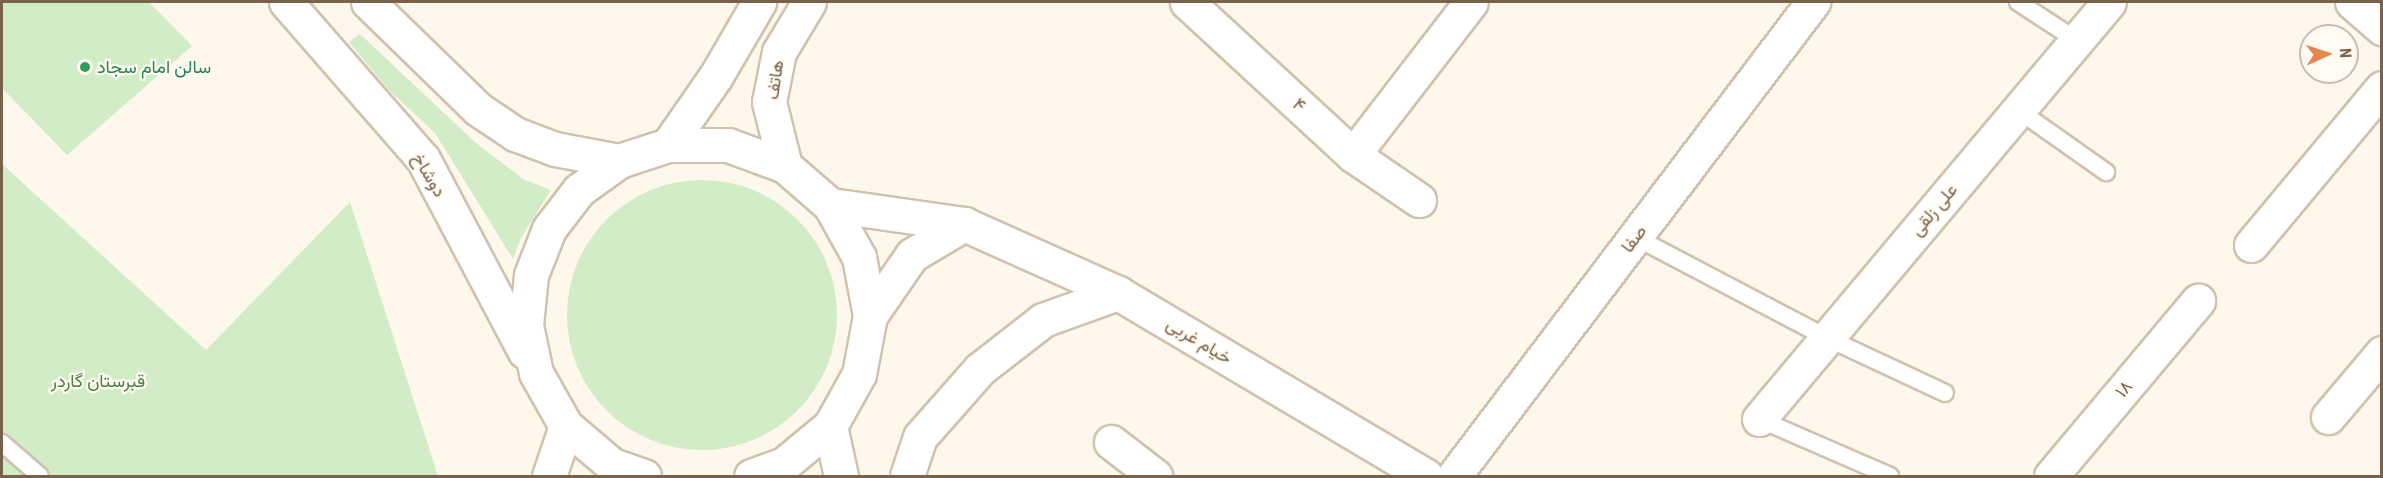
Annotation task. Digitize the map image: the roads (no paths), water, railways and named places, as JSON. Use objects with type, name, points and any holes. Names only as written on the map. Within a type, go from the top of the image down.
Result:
[{"type":"street","name":"دوشاخ","points":[[286,2],[423,159],[536,374],[566,426],[612,465],[644,477]]},
{"type":"street","points":[[368,2],[478,109],[514,134],[555,149],[619,161]]},
{"type":"street","points":[[668,145],[716,76],[740,30],[759,2]]},
{"type":"street","name":"هاتف","points":[[785,166],[769,102],[779,52],[809,2]]},
{"type":"street","name":"۴","points":[[1187,2],[1353,155],[1419,200]]},
{"type":"street","points":[[1353,155],[1471,2]]},
{"type":"street","name":"صفا","points":[[1454,477],[1813,2]]},
{"type":"street","name":"علی زلقی","points":[[1760,419],[2109,2]]},
{"type":"street","points":[[2352,2],[2382,28]]},
{"type":"street","points":[[740,30],[779,52]]},
{"type":"street","points":[[2251,245],[2382,88]]},
{"type":"street","points":[[536,374],[526,325],[531,275],[549,229],[579,190],[619,161],[668,145],[728,145],[785,166],[830,205],[860,256],[870,316],[859,374],[830,426],[784,464],[751,477]]},
{"type":"street","name":"خیام غربی","points":[[830,205],[964,224],[1118,293],[1426,477]]},
{"type":"street","points":[[870,316],[912,255],[964,224]]},
{"type":"street","points":[[907,477],[920,437],[980,369],[1043,320],[1118,293]]},
{"type":"street","name":"۱۸","points":[[2051,477],[2198,301]]},
{"type":"street","points":[[2328,417],[2382,353]]},
{"type":"street","points":[[549,477],[566,426]]},
{"type":"street","points":[[830,426],[841,477]]},
{"type":"street","points":[[1112,442],[1155,477]]},
{"type":"lane","points":[[2018,2],[2076,40]]},
{"type":"lane","points":[[2018,110],[2106,172]]},
{"type":"lane","points":[[1635,237],[1827,338],[1945,393]]},
{"type":"lane","points":[[1760,419],[1890,477]]},
{"type":"lane","points":[[2,443],[40,477]]},
{"type":"place","name":"سالن امام سجاد","points":[[85,67]]},
{"type":"park label","name":"قبرستان گاردر","points":[[98,381]]}]
